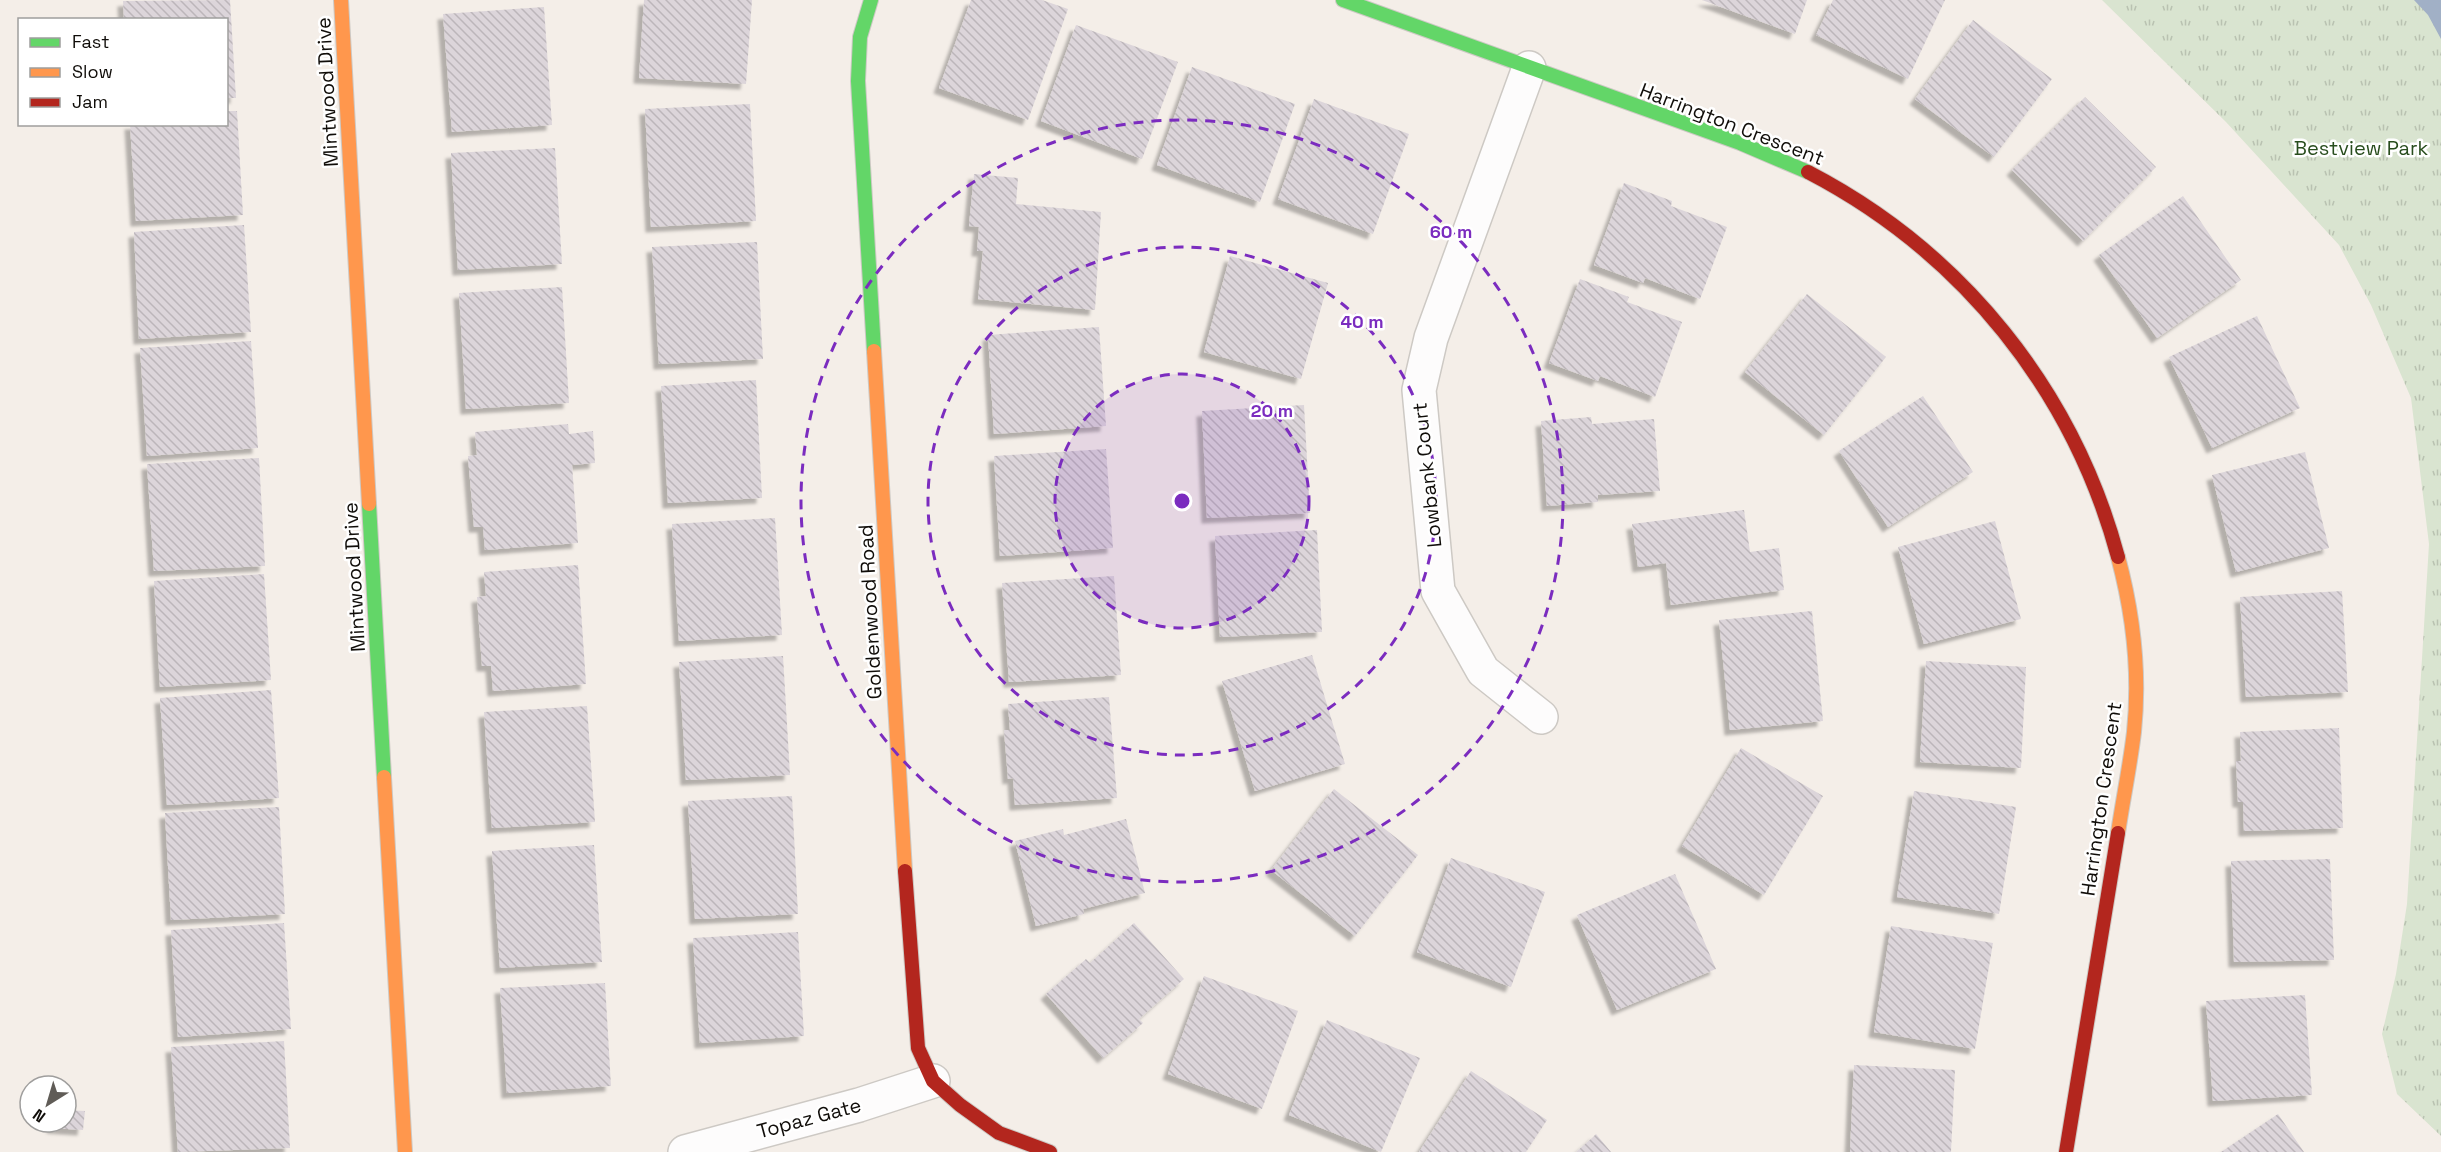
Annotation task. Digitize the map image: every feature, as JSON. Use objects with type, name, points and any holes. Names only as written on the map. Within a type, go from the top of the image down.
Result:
[{"type":"street","name":"Mintwood Drive","points":[[341,0],[405,1152]]},
{"type":"street","name":"Goldenwood Road","points":[[871,0],[860,37],[859,93],[914,1017],[918,1048],[933,1081],[960,1105],[999,1133],[1050,1152]]},
{"type":"street","name":"Harrington Crescent","points":[[1343,0],[1756,150],[1830,183],[1884,217],[1932,255],[1976,296],[2012,338],[2044,383],[2077,441],[2101,499],[2118,559],[2131,622],[2135,678],[2134,731],[2066,1152]]},
{"type":"street","name":"Lowbank Court","points":[[1529,68],[1431,338],[1419,390],[1438,591],[1483,671],[1541,717]]},
{"type":"street","name":"Topaz Gate","points":[[685,1152],[859,1105],[933,1081]]},
{"type":"green space","name":"Bestview Park","points":[[2102,0],[2441,0],[2441,1136],[2397,1094],[2382,1034],[2396,974],[2407,904],[2429,544],[2411,398],[2371,305],[2339,245],[2226,122]]},
{"type":"water","points":[[2414,0],[2441,0],[2441,39],[2428,15]]},
{"type":"building","points":[[230,0],[236,98],[228,98],[228,18],[124,18],[123,1]]},
{"type":"building","points":[[644,0],[752,0],[746,84],[639,78]]},
{"type":"building","points":[[971,0],[1042,0],[1068,9],[1028,120],[939,88]]},
{"type":"building","points":[[1702,0],[1807,0],[1795,34]]},
{"type":"building","points":[[1833,0],[1945,0],[1908,79],[1816,35]]},
{"type":"building","points":[[544,7],[552,125],[452,132],[443,14]]},
{"type":"building","points":[[1973,20],[2052,79],[1994,157],[1915,99]]},
{"type":"building","points":[[1076,25],[1178,62],[1142,159],[1041,121]]},
{"type":"building","points":[[1192,67],[1295,104],[1260,202],[1157,165]]},
{"type":"building","points":[[2085,97],[2156,167],[2083,241],[2012,170]]},
{"type":"building","points":[[1314,99],[1409,134],[1373,234],[1278,199]]},
{"type":"building","points":[[750,104],[756,221],[651,227],[645,109]]},
{"type":"building","points":[[228,111],[237,111],[243,215],[136,221],[130,126],[228,126]]},
{"type":"building","points":[[555,148],[562,264],[458,270],[451,153]]},
{"type":"building","points":[[974,174],[1018,178],[1016,204],[1101,212],[1095,310],[978,299],[983,251],[977,251],[979,227],[969,226]]},
{"type":"building","points":[[1624,183],[1672,201],[1671,206],[1727,227],[1700,299],[1645,278],[1643,283],[1594,265]]},
{"type":"building","points":[[2183,196],[2241,280],[2157,338],[2099,255]]},
{"type":"building","points":[[244,225],[251,332],[139,339],[134,232]]},
{"type":"building","points":[[757,242],[763,359],[659,364],[652,247]]},
{"type":"building","points":[[1230,256],[1328,283],[1301,379],[1204,352]]},
{"type":"building","points":[[1580,279],[1629,297],[1627,302],[1682,322],[1655,397],[1600,376],[1598,381],[1549,363]]},
{"type":"building","points":[[562,287],[569,403],[466,409],[459,293]]},
{"type":"building","points":[[1807,294],[1886,357],[1824,435],[1745,372]]},
{"type":"building","points":[[2257,316],[2300,408],[2212,448],[2169,357]]},
{"type":"building","points":[[1099,327],[1106,426],[994,434],[988,335]]},
{"type":"building","points":[[251,341],[258,448],[147,456],[140,348]]},
{"type":"building","points":[[756,380],[762,498],[668,503],[661,386]]},
{"type":"building","points":[[1923,396],[1973,472],[1888,527],[1839,451]]},
{"type":"building","points":[[1304,405],[1310,513],[1207,518],[1202,411]]},
{"type":"building","points":[[1591,417],[1592,424],[1654,419],[1660,491],[1598,495],[1598,502],[1547,506],[1541,421]]},
{"type":"building","points":[[568,424],[569,434],[593,431],[595,463],[572,465],[578,543],[485,550],[483,527],[474,527],[468,456],[477,455],[475,432]]},
{"type":"building","points":[[1106,449],[1113,548],[1000,556],[994,456]]},
{"type":"building","points":[[2305,452],[2329,548],[2236,572],[2212,475]]},
{"type":"building","points":[[259,458],[265,566],[154,571],[147,464]]},
{"type":"building","points":[[1744,510],[1750,552],[1779,548],[1784,590],[1671,605],[1666,563],[1638,567],[1632,524]]},
{"type":"building","points":[[775,518],[782,635],[679,641],[672,524]]},
{"type":"building","points":[[1995,521],[2021,619],[1924,644],[1898,547]]},
{"type":"building","points":[[1317,530],[1322,632],[1220,637],[1215,536]]},
{"type":"building","points":[[578,565],[586,684],[493,691],[491,666],[482,666],[477,597],[486,596],[484,572]]},
{"type":"building","points":[[264,574],[271,680],[160,687],[154,581]]},
{"type":"building","points":[[1114,576],[1121,675],[1009,682],[1002,583]]},
{"type":"building","points":[[2342,591],[2348,692],[2246,697],[2240,597]]},
{"type":"building","points":[[1812,611],[1823,721],[1730,730],[1719,620]]},
{"type":"building","points":[[1312,655],[1345,764],[1255,791],[1222,681]]},
{"type":"building","points":[[783,656],[790,775],[686,780],[679,662]]},
{"type":"building","points":[[1926,661],[2026,667],[2021,768],[1920,762]]},
{"type":"building","points":[[271,690],[279,798],[167,805],[160,698]]},
{"type":"building","points":[[1109,697],[1117,798],[1015,805],[1013,778],[1008,779],[1004,730],[1010,730],[1008,704]]},
{"type":"building","points":[[587,706],[595,822],[492,828],[484,712]]},
{"type":"building","points":[[2339,728],[2343,828],[2244,831],[2243,802],[2238,802],[2236,761],[2241,761],[2240,732]]},
{"type":"building","points":[[1741,748],[1823,796],[1764,895],[1682,846]]},
{"type":"building","points":[[1334,789],[1418,855],[1355,936],[1271,870]]},
{"type":"building","points":[[1914,791],[2016,807],[1999,914],[1897,897]]},
{"type":"building","points":[[792,796],[798,914],[695,919],[688,801]]},
{"type":"building","points":[[279,807],[285,914],[171,920],[165,813]]},
{"type":"building","points":[[1126,819],[1145,893],[1083,909],[1084,914],[1036,926],[1015,841],[1063,829],[1064,835]]},
{"type":"building","points":[[594,845],[602,962],[500,968],[492,851]]},
{"type":"building","points":[[1451,858],[1545,892],[1511,987],[1417,952]]},
{"type":"building","points":[[2330,859],[2334,960],[2234,962],[2231,861]]},
{"type":"building","points":[[1675,874],[1716,969],[1617,1010],[1577,915]]},
{"type":"building","points":[[284,923],[291,1029],[178,1037],[171,930]]},
{"type":"building","points":[[1134,923],[1184,979],[1139,1019],[1143,1023],[1103,1058],[1046,994],[1086,959],[1090,963]]},
{"type":"building","points":[[1891,926],[1993,943],[1975,1049],[1874,1032]]},
{"type":"building","points":[[798,932],[804,1036],[700,1043],[693,938]]},
{"type":"building","points":[[1204,976],[1298,1011],[1262,1109],[1168,1074]]},
{"type":"building","points":[[605,983],[611,1086],[507,1093],[500,988]]},
{"type":"building","points":[[2305,995],[2312,1095],[2213,1101],[2206,1001]]},
{"type":"building","points":[[1327,1020],[1420,1058],[1381,1152],[1289,1115]]},
{"type":"building","points":[[284,1041],[290,1148],[178,1152],[171,1047]]},
{"type":"building","points":[[1854,1065],[1955,1070],[1951,1152],[1850,1152]]},
{"type":"building","points":[[1471,1071],[1547,1120],[1526,1152],[1419,1152]]},
{"type":"building","points":[[78,1111],[85,1111],[83,1130],[78,1130]]},
{"type":"building","points":[[2278,1114],[2304,1152],[2221,1152]]},
{"type":"building","points":[[1596,1134],[1611,1152],[1576,1152],[1592,1138]]},
{"type":"traffic: fast","points":[[871,0],[860,37],[858,81],[874,351]]},
{"type":"traffic: fast","points":[[1343,0],[1740,143],[1808,172]]},
{"type":"traffic: fast","points":[[369,504],[384,777]]},
{"type":"traffic: slow","points":[[341,0],[369,504]]},
{"type":"traffic: slow","points":[[874,351],[905,871]]},
{"type":"traffic: slow","points":[[2118,557],[2128,600],[2134,644],[2136,710],[2131,757],[2118,833]]},
{"type":"traffic: slow","points":[[384,777],[405,1152]]},
{"type":"traffic: jam","points":[[1808,172],[1864,205],[1915,242],[1962,285],[2004,332],[2041,383],[2072,438],[2098,496],[2118,557]]},
{"type":"traffic: jam","points":[[2066,1152],[2118,833]]},
{"type":"traffic: jam","points":[[905,871],[918,1048],[933,1081],[960,1105],[999,1133],[1050,1152]]}]
